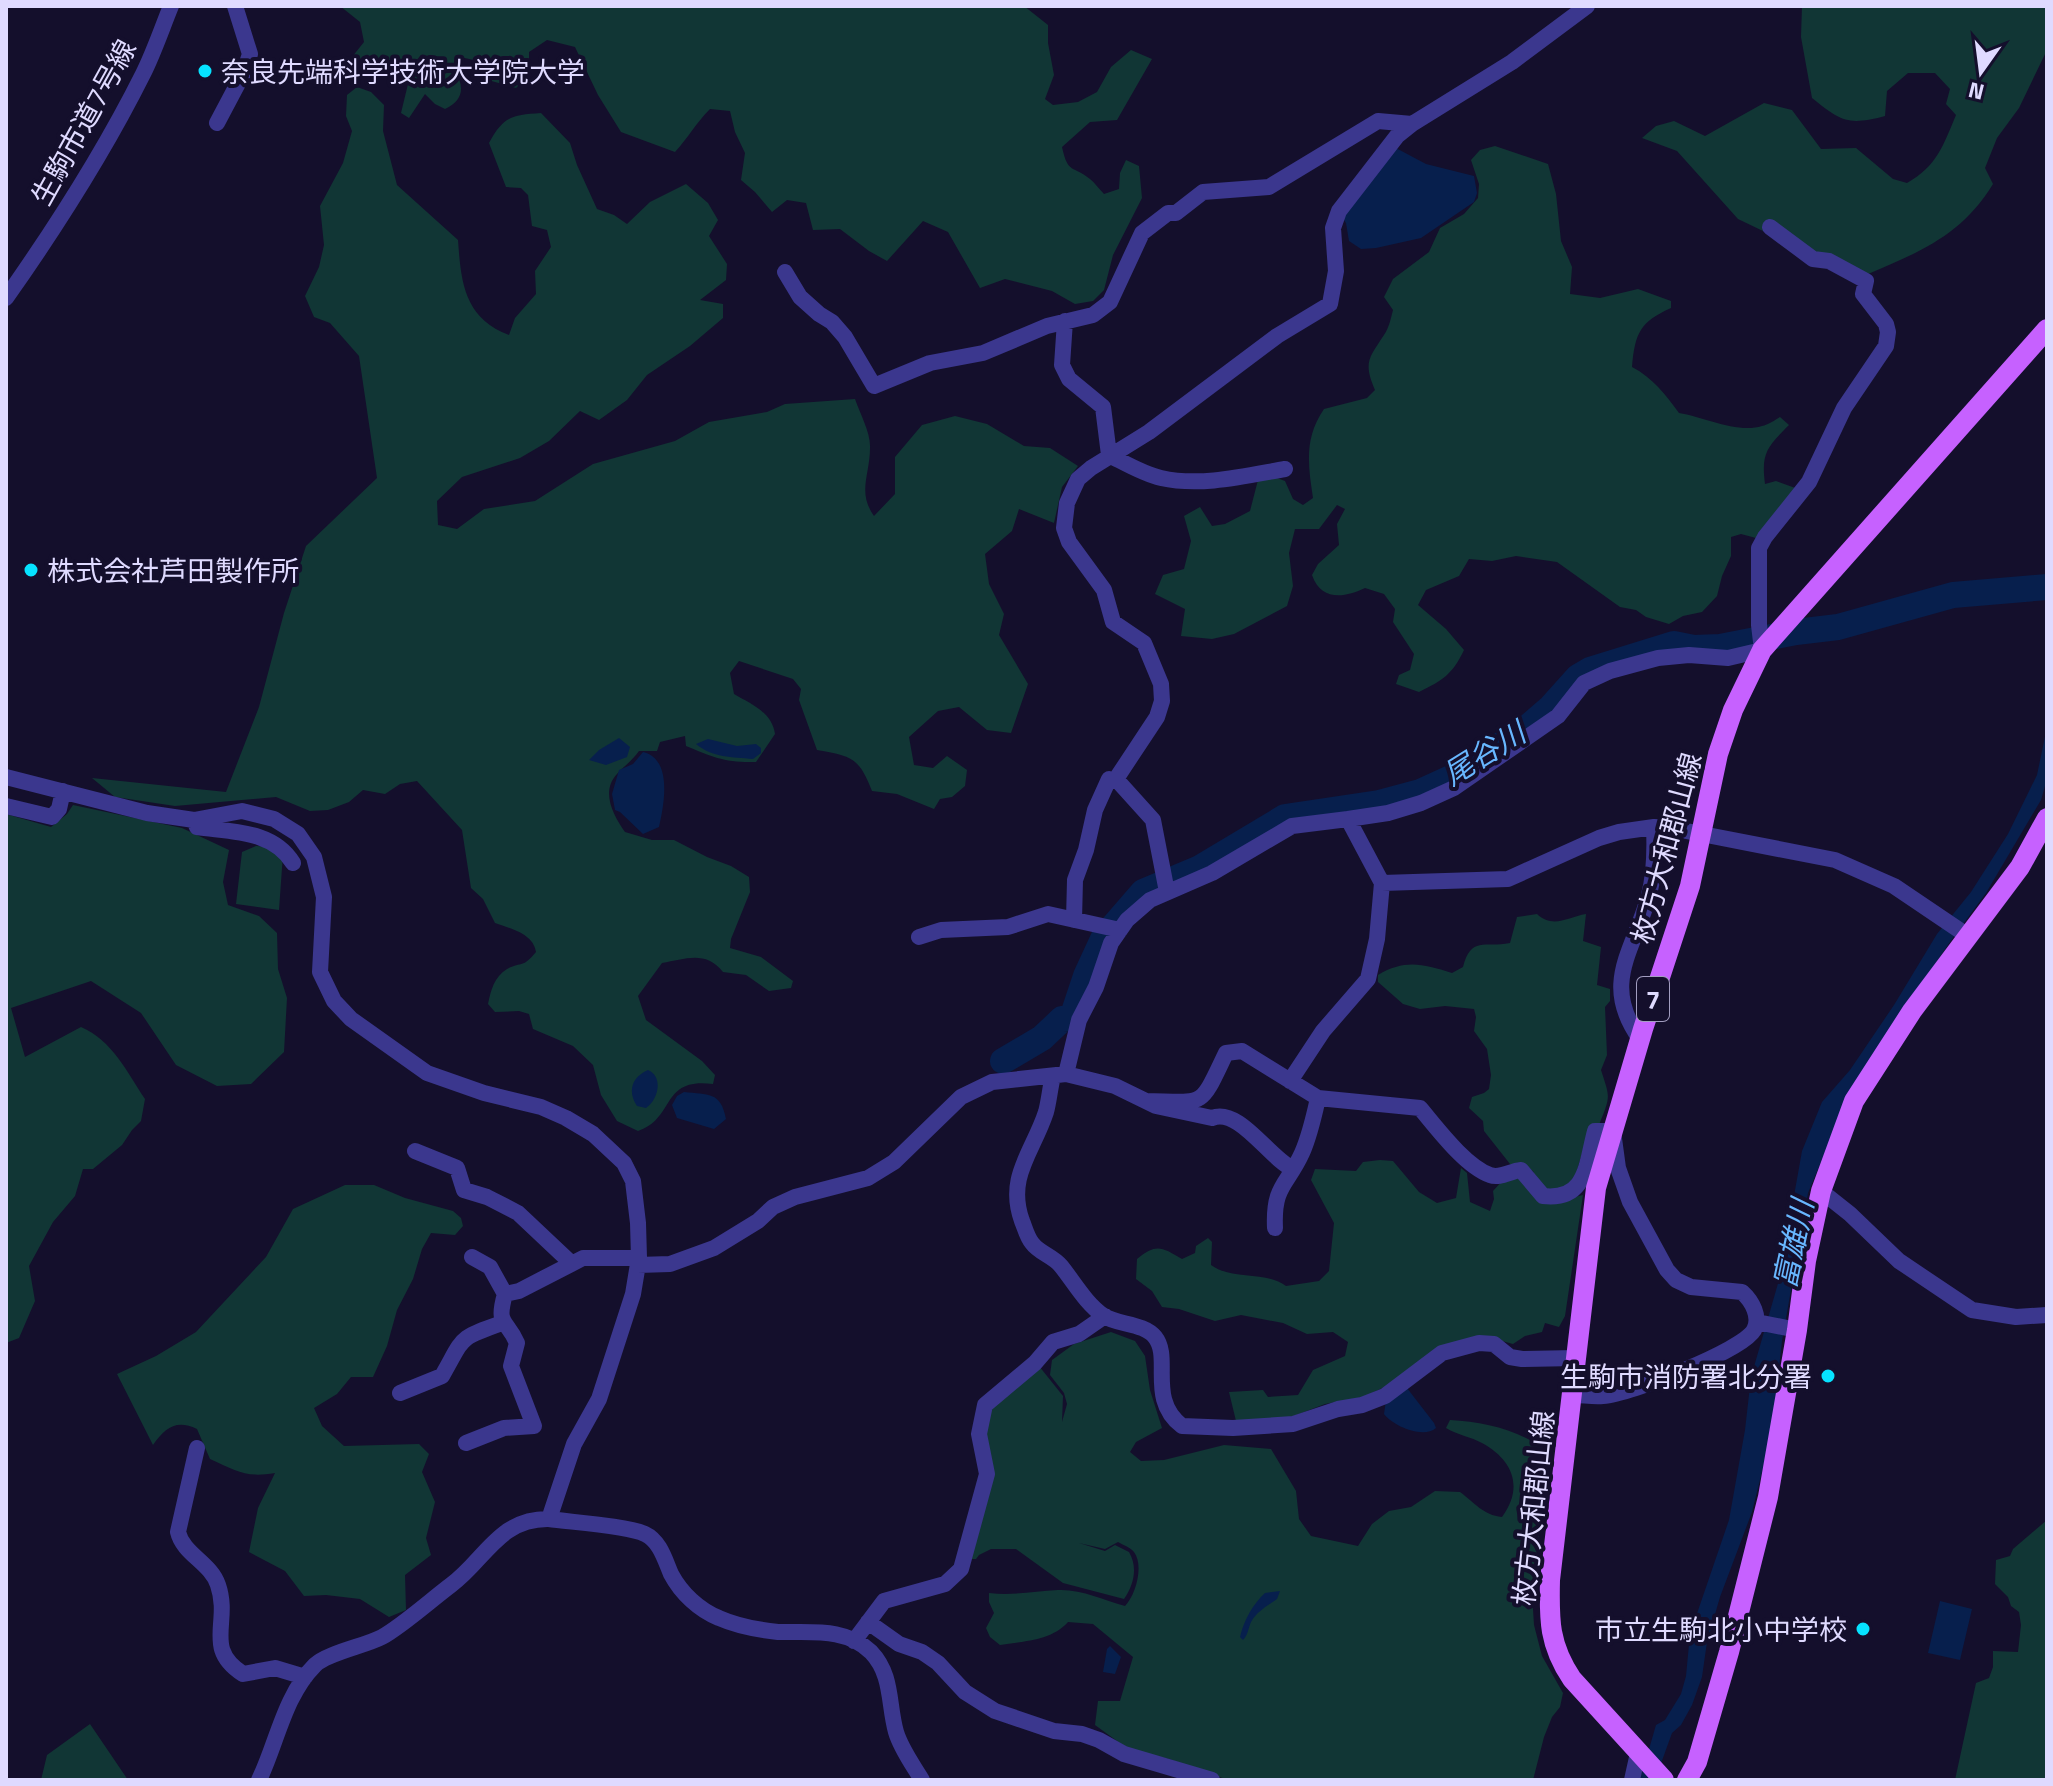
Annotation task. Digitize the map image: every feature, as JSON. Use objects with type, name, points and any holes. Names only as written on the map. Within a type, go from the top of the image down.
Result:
[{"type":"main road","name":"枚方大和郡山線","points":[[1664,1780],[1572,1679],[1563,1665],[1549,1625],[1550,1580],[1596,1188],[1690,886],[1718,754],[1733,710],[1762,650],[2047,329]]},
{"type":"main road","points":[[1687,1780],[1697,1762],[1729,1652],[1764,1511],[1792,1329],[1821,1191],[1854,1101],[1912,1011],[2020,867],[2047,818]]},
{"type":"street","name":"生駒市道7号線","points":[[6,298],[47,240],[121,117],[145,70],[171,6]]},
{"type":"street","points":[[217,123],[250,54],[235,6]]},
{"type":"street","points":[[1167,892],[1153,820],[1116,779],[1157,717],[1162,701],[1161,684],[1144,643],[1113,622],[1104,590],[1069,542],[1064,528],[1067,503],[1078,479],[1109,455],[1149,432],[1244,359],[1330,304],[1336,271],[1333,228],[1339,211],[1397,136],[1512,62],[1587,6]]},
{"type":"street","points":[[785,272],[800,297],[832,322],[845,337],[874,386],[930,363],[983,353],[1047,326],[1093,315],[1110,302],[1142,233],[1168,213],[1176,213],[1188,205],[1203,192],[1269,187],[1378,121],[1412,124]]},
{"type":"street","points":[[1576,1358],[1522,1359],[1510,1357],[1494,1344],[1479,1343],[1442,1353],[1385,1396],[1362,1405],[1338,1409],[1293,1424],[1189,1428],[1175,1421],[1163,1397],[1159,1345],[1155,1337],[1105,1316],[1073,1284],[1059,1263],[1033,1246],[1016,1200],[1017,1181],[1111,943],[1127,920],[1150,900],[1212,873],[1292,826],[1388,813],[1454,788],[1558,716],[1584,683],[1610,671],[1658,658],[1689,655],[1728,658],[1762,650],[1759,548],[1809,482],[1844,408],[1886,346],[1888,332],[1886,324],[1863,294],[1866,281],[1829,261],[1813,259],[1770,227]]},
{"type":"street","points":[[1065,321],[1062,365],[1069,379],[1103,407],[1109,455]]},
{"type":"street","points":[[1109,455],[1158,477],[1179,481],[1221,480],[1285,469]]},
{"type":"street","points":[[6,777],[147,813],[194,820],[242,811],[274,819],[298,834],[314,857],[324,897],[320,972],[334,1001],[351,1019],[427,1073],[484,1093],[541,1107],[593,1134],[613,1150],[633,1181],[639,1261],[633,1294],[602,1389],[574,1444],[549,1519]]},
{"type":"street","points":[[1074,920],[1075,880],[1095,810],[1109,779]]},
{"type":"street","points":[[6,806],[52,817],[59,809],[63,791]]},
{"type":"street","points":[[1290,1081],[1323,1031],[1368,979],[1377,939],[1382,883],[1348,819]]},
{"type":"street","points":[[194,820],[197,827],[257,835],[287,852],[293,863]]},
{"type":"street","points":[[1382,883],[1508,879],[1599,838],[1654,827],[1701,832],[1835,860],[1894,886],[1968,936]]},
{"type":"street","points":[[1640,1039],[1628,1023],[1619,985],[1628,948],[1654,875],[1654,827]]},
{"type":"street","points":[[919,937],[941,930],[1008,927],[1048,914],[1120,930]]},
{"type":"street","points":[[1146,1101],[1190,1103],[1200,1099],[1206,1094],[1226,1053],[1242,1051],[1318,1098],[1420,1108],[1470,1161],[1491,1175],[1502,1176],[1521,1170],[1543,1196],[1555,1198],[1570,1194],[1580,1183],[1595,1131],[1613,1131],[1618,1168],[1630,1202],[1667,1270],[1676,1280],[1691,1287],[1742,1292],[1752,1304],[1759,1322]]},
{"type":"street","points":[[505,1294],[553,1275],[570,1262],[600,1256],[670,1264],[702,1252],[758,1221],[773,1207],[795,1197],[868,1178],[894,1162],[935,1119],[975,1088],[992,1082],[1059,1075],[1115,1086],[1169,1109],[1241,1122],[1280,1163],[1293,1169]]},
{"type":"street","points":[[1275,1228],[1274,1205],[1283,1181],[1293,1169],[1311,1130],[1318,1098]]},
{"type":"street","points":[[415,1151],[457,1168],[464,1190],[487,1197],[518,1213],[570,1262]]},
{"type":"street","points":[[1821,1191],[1899,1261],[1955,1300],[1972,1310],[1992,1315],[2040,1315],[2047,1328]]},
{"type":"street","points":[[466,1443],[504,1428],[534,1426],[511,1366],[517,1343],[502,1323],[501,1309],[505,1294],[490,1267],[472,1257]]},
{"type":"street","points":[[854,1641],[884,1601],[945,1584],[961,1569],[987,1474],[979,1434],[985,1405],[1035,1363],[1053,1342],[1079,1334],[1105,1316]]},
{"type":"street","points":[[1759,1322],[1792,1329]]},
{"type":"street","points":[[1573,1395],[1605,1396],[1680,1373],[1741,1342],[1759,1322]]},
{"type":"street","points":[[400,1393],[442,1376],[461,1340],[467,1335],[502,1323]]},
{"type":"street","points":[[197,1448],[178,1532],[180,1541],[212,1572],[218,1585],[222,1602],[221,1653],[227,1663],[243,1674],[275,1668],[305,1677]]},
{"type":"street","points":[[259,1780],[280,1721],[305,1677],[325,1658],[361,1647],[386,1635],[457,1581],[481,1553],[514,1526],[535,1519],[644,1533],[663,1553],[683,1591],[696,1605],[719,1618],[754,1629],[826,1632],[854,1641],[869,1650],[880,1663],[888,1681],[897,1735],[922,1780]]},
{"type":"street","points":[[868,1622],[899,1644],[922,1652],[938,1663],[965,1692],[995,1711],[1054,1731],[1082,1734],[1124,1754],[1212,1780]]},
{"type":"street","points":[[1632,1780],[1638,1753]]},
{"type":"green space","points":[[340,6],[1024,6],[1048,25],[1054,75],[1045,99],[1053,105],[1078,102],[1097,92],[1111,67],[1131,50],[1152,59],[1117,120],[1090,122],[1062,147],[1069,166],[1090,179],[1104,194],[1119,189],[1120,173],[1126,160],[1139,166],[1142,198],[1113,255],[1104,290],[1093,301],[1075,304],[1052,291],[1005,279],[980,288],[948,232],[923,221],[887,261],[840,229],[813,230],[806,203],[787,200],[772,212],[741,180],[745,153],[730,111],[710,109],[675,152],[621,132],[598,95],[575,47],[547,40],[529,52],[529,75],[516,88],[488,80],[474,60],[460,57],[454,70],[461,87],[456,101],[445,109],[425,94],[409,118],[401,113],[408,84],[394,65],[352,57],[364,42],[360,22]]},
{"type":"green space","points":[[1802,6],[2047,6],[2047,50],[2019,108],[1997,138],[1985,168],[1993,184],[1981,202],[1938,240],[1868,274],[1815,254],[1791,233],[1763,231],[1738,219],[1677,151],[1642,138],[1656,126],[1674,121],[1705,136],[1764,103],[1792,110],[1821,149],[1856,148],[1893,179],[1907,183],[1925,170],[1938,154],[1956,115],[1946,104],[1950,89],[1935,73],[1908,73],[1887,91],[1885,116],[1853,121],[1830,112],[1812,98],[1801,37]]},
{"type":"green space","points":[[357,87],[371,92],[384,105],[383,131],[397,185],[458,240],[468,297],[482,319],[494,328],[509,335],[515,318],[536,294],[535,271],[551,247],[547,230],[532,226],[528,195],[521,188],[506,187],[489,143],[504,123],[522,115],[541,113],[570,143],[597,209],[627,224],[650,202],[686,184],[708,203],[718,220],[709,236],[727,264],[726,280],[700,300],[723,304],[723,318],[690,346],[647,375],[627,400],[599,420],[580,411],[549,441],[520,458],[462,477],[437,501],[438,525],[457,529],[484,509],[535,501],[593,464],[675,441],[709,422],[767,412],[785,404],[855,399],[870,442],[865,491],[874,516],[895,494],[895,457],[922,425],[955,416],[987,424],[1024,446],[1050,448],[1078,466],[1062,487],[1054,523],[1019,509],[1012,531],[985,554],[989,584],[1004,614],[999,635],[1028,684],[1011,733],[987,730],[959,707],[938,711],[909,737],[914,765],[933,768],[947,756],[967,770],[965,786],[952,797],[940,799],[934,809],[897,794],[872,791],[863,771],[852,760],[817,750],[799,700],[801,689],[793,679],[739,661],[730,673],[734,694],[765,714],[775,734],[756,762],[728,760],[704,753],[686,746],[685,736],[660,742],[657,751],[639,751],[612,781],[610,804],[625,832],[652,840],[674,840],[749,877],[750,892],[730,948],[761,957],[793,981],[791,988],[769,991],[746,975],[723,972],[702,958],[662,963],[638,996],[646,1020],[702,1061],[715,1075],[713,1084],[696,1083],[676,1092],[658,1117],[638,1131],[617,1121],[601,1095],[593,1065],[573,1046],[533,1029],[529,1014],[519,1011],[495,1012],[488,1004],[499,976],[507,969],[528,961],[536,952],[531,940],[495,923],[483,899],[471,888],[462,830],[417,781],[400,784],[385,794],[363,790],[349,802],[328,810],[310,811],[276,797],[175,806],[115,797],[92,778],[226,792],[259,707],[306,546],[377,478],[359,356],[330,323],[314,317],[305,296],[319,267],[324,245],[320,206],[343,163],[352,131],[346,116],[347,95]]},
{"type":"green space","points":[[1495,146],[1548,164],[1556,194],[1561,241],[1572,267],[1570,294],[1600,298],[1638,289],[1671,301],[1671,308],[1652,318],[1641,330],[1632,367],[1652,381],[1679,413],[1742,428],[1764,425],[1780,417],[1789,425],[1767,451],[1765,484],[1776,481],[1798,489],[1756,538],[1741,534],[1731,537],[1731,556],[1717,596],[1702,612],[1683,616],[1669,624],[1646,617],[1636,610],[1620,607],[1557,562],[1516,556],[1492,561],[1469,559],[1459,576],[1426,590],[1418,605],[1446,629],[1464,650],[1446,676],[1419,692],[1396,684],[1399,675],[1410,670],[1414,654],[1393,622],[1395,609],[1384,594],[1365,588],[1334,595],[1321,589],[1312,575],[1318,564],[1339,545],[1337,524],[1345,509],[1337,505],[1319,529],[1295,529],[1289,553],[1293,586],[1287,606],[1234,634],[1212,639],[1181,636],[1185,609],[1155,594],[1163,575],[1184,569],[1191,541],[1184,516],[1200,507],[1212,526],[1225,524],[1250,511],[1258,480],[1277,478],[1285,481],[1293,499],[1303,505],[1313,498],[1309,452],[1318,420],[1324,409],[1367,398],[1375,390],[1369,373],[1369,361],[1387,329],[1393,310],[1384,297],[1393,279],[1429,252],[1440,228],[1464,214],[1478,198],[1479,184],[1471,160],[1480,150]]},
{"type":"green space","points":[[73,805],[182,828],[229,850],[223,882],[228,905],[259,916],[277,933],[278,969],[287,998],[284,1052],[251,1084],[217,1086],[176,1065],[141,1013],[91,981],[11,1008],[25,1057],[81,1027],[110,1048],[145,1099],[141,1121],[122,1145],[93,1169],[83,1169],[75,1196],[53,1222],[29,1266],[35,1301],[19,1338],[6,1343],[6,814],[51,827]]},
{"type":"green space","points":[[256,846],[273,847],[283,854],[279,910],[236,904],[242,852]]},
{"type":"green space","points":[[1537,914],[1549,921],[1561,921],[1586,914],[1583,941],[1601,947],[1597,985],[1610,989],[1610,1001],[1605,1007],[1607,1055],[1601,1070],[1607,1102],[1599,1125],[1591,1124],[1574,1180],[1558,1192],[1538,1186],[1533,1171],[1510,1164],[1484,1131],[1483,1121],[1469,1108],[1472,1097],[1489,1089],[1491,1075],[1487,1049],[1474,1031],[1474,1009],[1445,1006],[1420,1009],[1403,1004],[1378,982],[1378,975],[1406,965],[1423,965],[1452,973],[1463,967],[1466,957],[1475,947],[1510,943],[1517,917]]},
{"type":"green space","points":[[1393,1161],[1419,1192],[1437,1203],[1456,1198],[1461,1168],[1467,1173],[1470,1202],[1490,1211],[1493,1191],[1504,1179],[1516,1175],[1547,1204],[1583,1195],[1565,1316],[1559,1327],[1545,1323],[1542,1332],[1525,1336],[1513,1344],[1491,1338],[1363,1397],[1325,1404],[1291,1417],[1236,1421],[1229,1392],[1263,1390],[1268,1397],[1298,1395],[1313,1370],[1345,1356],[1348,1342],[1333,1332],[1307,1334],[1283,1323],[1241,1315],[1215,1321],[1179,1309],[1162,1307],[1152,1291],[1136,1279],[1137,1259],[1159,1248],[1182,1259],[1195,1253],[1196,1246],[1208,1238],[1212,1242],[1211,1265],[1220,1270],[1268,1278],[1286,1286],[1319,1281],[1329,1271],[1334,1223],[1311,1180],[1315,1169],[1356,1171],[1363,1162]]},
{"type":"green space","points":[[345,1185],[374,1185],[405,1198],[453,1211],[461,1218],[463,1226],[455,1235],[431,1233],[397,1310],[387,1346],[373,1377],[351,1377],[337,1394],[314,1408],[322,1426],[344,1446],[419,1444],[429,1454],[422,1472],[435,1502],[426,1538],[431,1555],[405,1575],[406,1610],[389,1617],[360,1599],[304,1596],[285,1571],[249,1552],[258,1508],[275,1473],[248,1474],[210,1459],[197,1429],[190,1426],[172,1427],[153,1445],[117,1374],[156,1356],[196,1332],[266,1257],[293,1209]]},
{"type":"green space","points":[[1111,1332],[1135,1341],[1145,1356],[1150,1390],[1162,1428],[1136,1442],[1130,1452],[1141,1461],[1164,1460],[1224,1445],[1271,1449],[1296,1491],[1299,1519],[1311,1536],[1358,1546],[1372,1524],[1389,1511],[1411,1507],[1435,1491],[1460,1492],[1484,1511],[1502,1517],[1513,1495],[1514,1485],[1508,1466],[1482,1443],[1446,1428],[1450,1420],[1499,1428],[1543,1448],[1547,1466],[1532,1594],[1534,1625],[1542,1656],[1563,1693],[1560,1707],[1544,1737],[1533,1780],[1228,1780],[1169,1759],[1128,1749],[1095,1725],[1098,1701],[1120,1701],[1133,1657],[1093,1624],[1068,1622],[1045,1637],[1000,1645],[990,1637],[986,1628],[994,1613],[989,1593],[1067,1590],[1125,1606],[1132,1595],[1137,1580],[1137,1558],[1132,1550],[1118,1542],[1105,1549],[1079,1543],[1105,1551],[1115,1545],[1129,1552],[1134,1576],[1124,1599],[1063,1583],[1016,1549],[991,1549],[976,1559],[969,1559],[989,1409],[1039,1366],[1063,1396],[1062,1422],[1067,1404],[1064,1393],[1050,1375],[1052,1360],[1074,1344]]},
{"type":"green space","points":[[2047,1520],[2047,1780],[1955,1780],[1976,1683],[1989,1678],[1993,1651],[2018,1652],[2019,1612],[1995,1584],[1996,1560],[2010,1556],[2013,1549]]},
{"type":"green space","points":[[90,1724],[128,1780],[41,1780],[47,1755]]},
{"type":"water","points":[[1394,147],[1426,164],[1474,176],[1477,193],[1474,202],[1421,238],[1361,249],[1349,241],[1342,217]]},
{"type":"water","name":"富雄川","points":[[2047,727],[2047,779],[2041,800],[1986,893],[1865,1066],[1808,1193],[1782,1341],[1772,1431],[1752,1512],[1720,1597],[1707,1642],[1702,1677],[1692,1705],[1681,1725],[1672,1733],[1655,1780],[1640,1780],[1656,1725],[1665,1720],[1681,1694],[1690,1634],[1729,1520],[1751,1377],[1779,1280],[1802,1151],[1822,1102],[1850,1070],[1937,934],[1971,892],[2008,834],[2037,775]]},
{"type":"water","points":[[619,738],[630,747],[627,757],[606,765],[589,760],[599,750]]},
{"type":"water","points":[[708,739],[737,746],[756,744],[761,748],[761,753],[753,759],[730,757],[709,752],[696,744]]},
{"type":"water","points":[[643,752],[653,756],[659,764],[664,784],[659,827],[643,834],[615,810],[612,794],[619,770],[633,764]]},
{"type":"water","points":[[648,1070],[656,1078],[658,1089],[654,1100],[646,1108],[637,1106],[632,1090],[638,1076]]},
{"type":"water","points":[[684,1092],[707,1094],[717,1099],[726,1119],[714,1129],[677,1118],[672,1105],[677,1096]]},
{"type":"water","points":[[1407,1388],[1436,1428],[1424,1432],[1408,1430],[1384,1414],[1386,1400]]},
{"type":"water","points":[[1280,1591],[1277,1599],[1253,1618],[1243,1640],[1240,1637],[1244,1624],[1257,1602],[1265,1593]]},
{"type":"water","points":[[1940,1601],[1972,1609],[1960,1660],[1928,1653]]},
{"type":"water","points":[[1110,1646],[1121,1657],[1115,1674],[1103,1672]]},
{"type":"waterway","name":"尾谷川","points":[[1003,1061],[1042,1038],[1062,1019],[1072,1018],[1086,976],[1104,937],[1143,892],[1200,868],[1285,817],[1379,803],[1420,792],[1455,776],[1529,726],[1578,677],[1590,670],[1674,644],[1694,648],[1720,647],[1838,627],[1953,595],[2047,587]]},
{"type":"place","name":"奈良先端科学技術大学院大学","points":[[205,71]]},
{"type":"place","name":"株式会社芦田製作所","points":[[31,570]]},
{"type":"place","name":"生駒市消防署北分署","points":[[1828,1376]]},
{"type":"place","name":"市立生駒北小中学校","points":[[1863,1629]]}]
